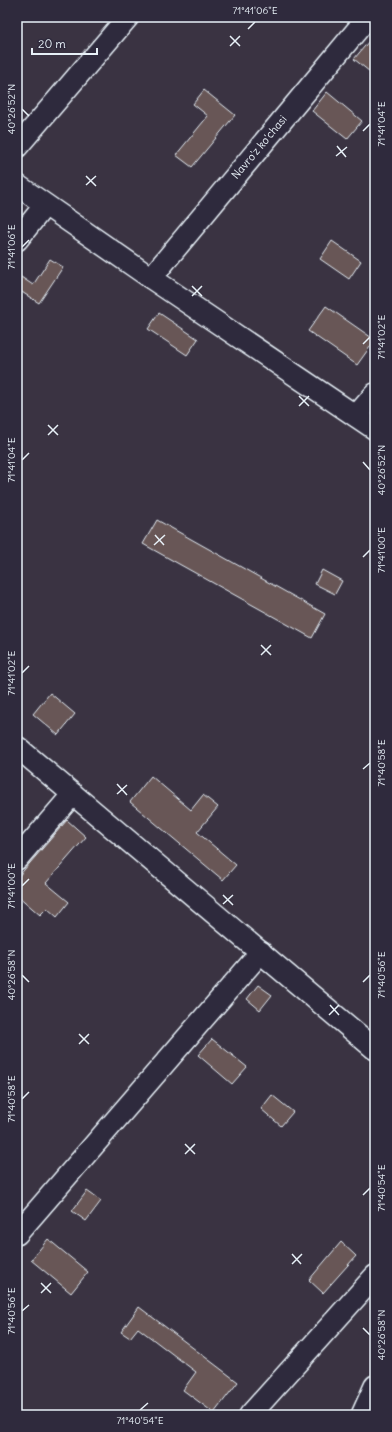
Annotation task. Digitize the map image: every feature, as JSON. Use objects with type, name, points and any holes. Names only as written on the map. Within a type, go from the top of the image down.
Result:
[{"type":"street","points":[[17,147],[128,17]]},
{"type":"street","name":"Navro'z ko'chasi","points":[[151,278],[368,17]]},
{"type":"street","points":[[17,185],[151,278],[375,429]]},
{"type":"street","points":[[17,240],[45,205]]},
{"type":"street","points":[[356,416],[375,394]]},
{"type":"street","points":[[17,746],[375,1049]]},
{"type":"street","points":[[17,859],[73,794]]},
{"type":"street","points":[[17,1234],[261,952]]},
{"type":"street","points":[[250,1415],[375,1276]]},
{"type":"street","points":[[362,1415],[375,1386]]},
{"type":"building","points":[[375,34],[375,76],[354,59]]},
{"type":"building","points":[[204,90],[235,115],[192,167],[176,155],[208,116],[193,104]]},
{"type":"building","points":[[327,92],[362,121],[347,139],[312,111]]},
{"type":"building","points":[[332,241],[361,261],[349,279],[320,259]]},
{"type":"building","points":[[50,259],[63,267],[39,303],[17,289],[17,277],[18,275],[33,285]]},
{"type":"building","points":[[326,306],[375,340],[357,365],[308,331]]},
{"type":"building","points":[[159,313],[198,339],[187,355],[148,329]]},
{"type":"building","points":[[157,520],[325,614],[312,638],[143,544]]},
{"type":"building","points":[[322,570],[342,581],[335,594],[315,584]]},
{"type":"building","points":[[50,693],[75,714],[58,735],[33,714]]},
{"type":"building","points":[[151,776],[191,810],[203,795],[218,807],[197,832],[236,865],[223,880],[130,802]]},
{"type":"building","points":[[67,820],[86,837],[46,883],[69,902],[57,917],[47,908],[40,915],[17,895],[17,878]]},
{"type":"building","points":[[258,985],[272,995],[260,1010],[247,999]]},
{"type":"building","points":[[212,1039],[247,1067],[232,1084],[198,1055]]},
{"type":"building","points":[[272,1095],[293,1112],[281,1126],[261,1109]]},
{"type":"building","points":[[87,1191],[101,1201],[86,1221],[72,1211]]},
{"type":"building","points":[[48,1239],[88,1272],[71,1293],[31,1260]]},
{"type":"building","points":[[341,1242],[356,1256],[323,1293],[309,1280]]},
{"type":"building","points":[[139,1307],[238,1382],[214,1413],[183,1390],[196,1372],[138,1328],[130,1338],[121,1332]]}]
